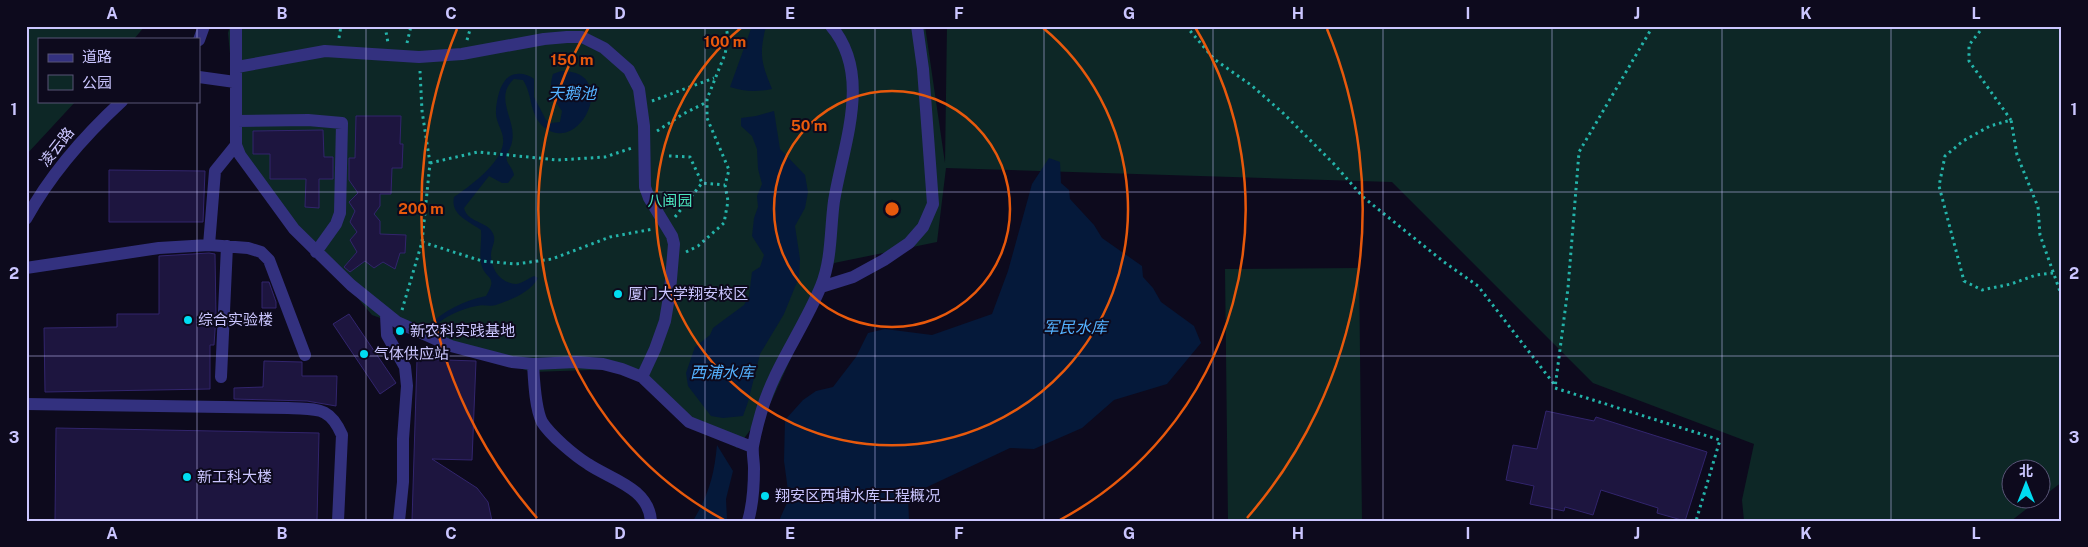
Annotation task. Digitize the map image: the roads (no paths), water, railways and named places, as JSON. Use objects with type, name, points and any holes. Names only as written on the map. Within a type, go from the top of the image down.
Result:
[{"type":"lane","points":[[200,38],[204,26]]},
{"type":"lane","points":[[236,26],[236,145],[240,155],[294,229],[350,285],[391,318],[450,346],[480,355],[532,364],[603,364],[642,377],[688,422],[752,447]]},
{"type":"lane","points":[[748,521],[753,490],[752,447],[772,381],[821,286],[829,260],[831,219],[849,129],[852,103],[852,67],[847,49],[831,26]]},
{"type":"lane","points":[[821,286],[853,277],[884,260],[909,243],[923,227],[933,204],[923,70],[917,26]]},
{"type":"lane","points":[[236,67],[325,51],[419,58],[462,54],[544,39],[582,37],[604,48],[629,70],[639,89],[642,103],[645,187],[649,198],[667,226],[674,244],[665,321],[642,377]]},
{"type":"lane","points":[[200,77],[235,82]]},
{"type":"lane","name":"凌云路","points":[[26,219],[36,201],[91,130],[121,102]]},
{"type":"lane","points":[[236,121],[308,120],[342,124],[340,213],[336,224],[316,252]]},
{"type":"lane","points":[[209,245],[215,172],[236,145]]},
{"type":"lane","points":[[26,268],[158,248],[209,245],[248,248],[261,252],[269,260],[306,355]]},
{"type":"lane","points":[[221,377],[227,246]]},
{"type":"lane","points":[[391,318],[387,335],[405,367],[407,386],[403,440],[403,482],[399,521]]},
{"type":"lane","points":[[532,364],[542,422],[567,448],[588,465],[625,484],[638,494],[647,506],[651,518]]},
{"type":"lane","points":[[26,404],[288,408],[324,411],[337,422],[342,435],[338,521]]},
{"type":"water","points":[[752,26],[766,26],[762,44],[762,58],[772,89],[751,91],[730,87]]},
{"type":"water","name":"天鹅池","points":[[561,71],[579,74],[588,83],[591,96],[589,109],[581,122],[571,130],[558,133],[545,128],[536,118],[523,80],[514,79],[508,86],[505,101],[513,134],[507,154],[507,161],[514,175],[508,183],[502,183],[489,176],[464,208],[468,216],[487,226],[493,233],[491,260],[501,278],[516,284],[534,276],[538,278],[531,287],[514,298],[496,305],[479,305],[458,311],[432,329],[428,326],[441,315],[462,303],[486,296],[490,289],[490,278],[485,273],[481,263],[481,230],[461,217],[455,208],[454,197],[489,169],[502,148],[503,137],[496,111],[502,85],[507,78],[514,74],[523,74],[531,77],[534,79],[534,97],[546,120],[551,123],[560,122],[562,111],[554,98],[551,84],[553,74]]},
{"type":"water","name":"西浦水库","points":[[774,111],[780,149],[805,175],[808,192],[805,208],[795,226],[800,259],[799,277],[784,314],[760,354],[743,416],[723,418],[711,416],[688,386],[686,373],[695,347],[710,335],[713,328],[744,305],[749,296],[752,272],[760,267],[764,255],[752,236],[754,218],[758,207],[757,196],[762,184],[758,169],[757,149],[752,136],[741,126],[741,118]]},
{"type":"water","name":"军民水库","points":[[1049,158],[1060,162],[1061,183],[1069,190],[1070,199],[1094,225],[1102,238],[1142,266],[1143,277],[1153,288],[1161,302],[1194,326],[1201,343],[1167,384],[1114,400],[1082,428],[1034,449],[1010,448],[908,496],[909,521],[779,521],[789,498],[784,461],[785,420],[803,400],[816,391],[833,387],[856,357],[868,333],[885,329],[932,335],[992,314],[1008,271],[1032,184]]},
{"type":"water","points":[[717,445],[733,471],[726,499],[727,520],[693,521],[710,484]]},
{"type":"place","name":"厦门大学翔安校区","points":[[618,294]]},
{"type":"place","name":"综合实验楼","points":[[188,320]]},
{"type":"place","name":"新农科实践基地","points":[[400,331]]},
{"type":"place","name":"气体供应站","points":[[364,354]]},
{"type":"place","name":"新工科大楼","points":[[187,477]]},
{"type":"place","name":"翔安区西埔水库工程概况","points":[[765,496]]},
{"type":"park label","name":"八闽园","points":[[670,201]]}]
